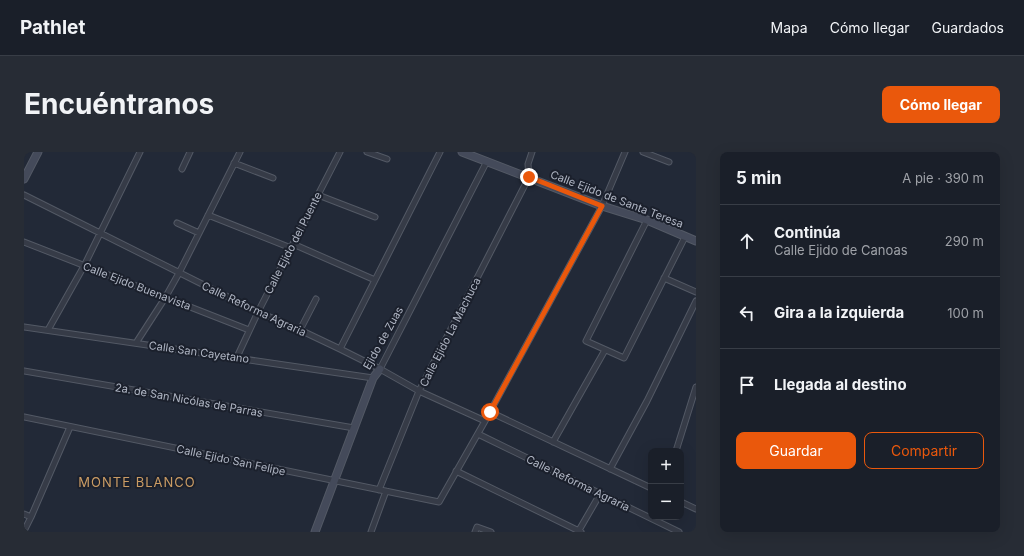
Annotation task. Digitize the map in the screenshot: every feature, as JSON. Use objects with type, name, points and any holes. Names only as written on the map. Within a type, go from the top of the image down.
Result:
[{"type":"street","points":[[24,179],[38,152]]},
{"type":"street","points":[[48,330],[84,266],[140,152]]},
{"type":"street","points":[[182,169],[190,152]]},
{"type":"street","points":[[136,343],[165,298],[240,152]]},
{"type":"street","name":"Calle Ejido del Puente","points":[[237,357],[258,312],[340,152]]},
{"type":"street","points":[[367,152],[387,160]]},
{"type":"street","points":[[340,349],[440,152]]},
{"type":"street","name":"Calle Ejido de Santa Teresa","points":[[462,152],[602,206],[647,220],[696,241]]},
{"type":"street","points":[[529,177],[528,164],[532,152]]},
{"type":"street","points":[[600,494],[579,532],[456,471],[478,434],[602,206],[625,152]]},
{"type":"street","points":[[643,152],[669,162]]},
{"type":"street","name":"Ejido de Zuas","points":[[315,532],[373,378],[380,369],[487,161]]},
{"type":"street","points":[[234,163],[273,178]]},
{"type":"street","name":"Calle Ejido La Machuca","points":[[379,490],[419,391],[529,177]]},
{"type":"street","name":"Calle Reforma Agraria","points":[[24,195],[101,232],[258,312],[340,349],[419,391],[485,421]]},
{"type":"street","points":[[318,195],[375,217]]},
{"type":"street","points":[[208,215],[292,246],[375,280]]},
{"type":"street","points":[[647,220],[586,341],[605,350],[624,358],[685,236]]},
{"type":"street","points":[[177,223],[199,233]]},
{"type":"street","name":"Calle Ejido Buenavista","points":[[24,242],[250,330]]},
{"type":"street","points":[[664,278],[696,292]]},
{"type":"street","points":[[300,330],[316,299]]},
{"type":"street","points":[[610,469],[647,401],[696,301]]},
{"type":"street","name":"Calle San Cayetano","points":[[24,327],[373,378]]},
{"type":"street","points":[[553,442],[605,350]]},
{"type":"street","name":"2a. de San Nicólas de Parras","points":[[24,371],[354,428]]},
{"type":"street","points":[[677,448],[696,387]]},
{"type":"street","points":[[490,412],[648,487]]},
{"type":"street","name":"Calle Ejido San Felipe","points":[[24,417],[439,502],[456,471]]},
{"type":"street","points":[[24,531],[70,427]]},
{"type":"street","name":"Calle Reforma Agraria","points":[[478,434],[679,532]]},
{"type":"street","points":[[371,532],[386,491]]},
{"type":"street","points":[[684,503],[696,509]]},
{"type":"street","points":[[24,514],[31,517]]},
{"type":"street","points":[[476,530],[491,532]]},
{"type":"district","name":"MONTE BLANCO","points":[[137,482]]},
{"type":"route","points":[[490,412],[602,206],[529,177]]}]
